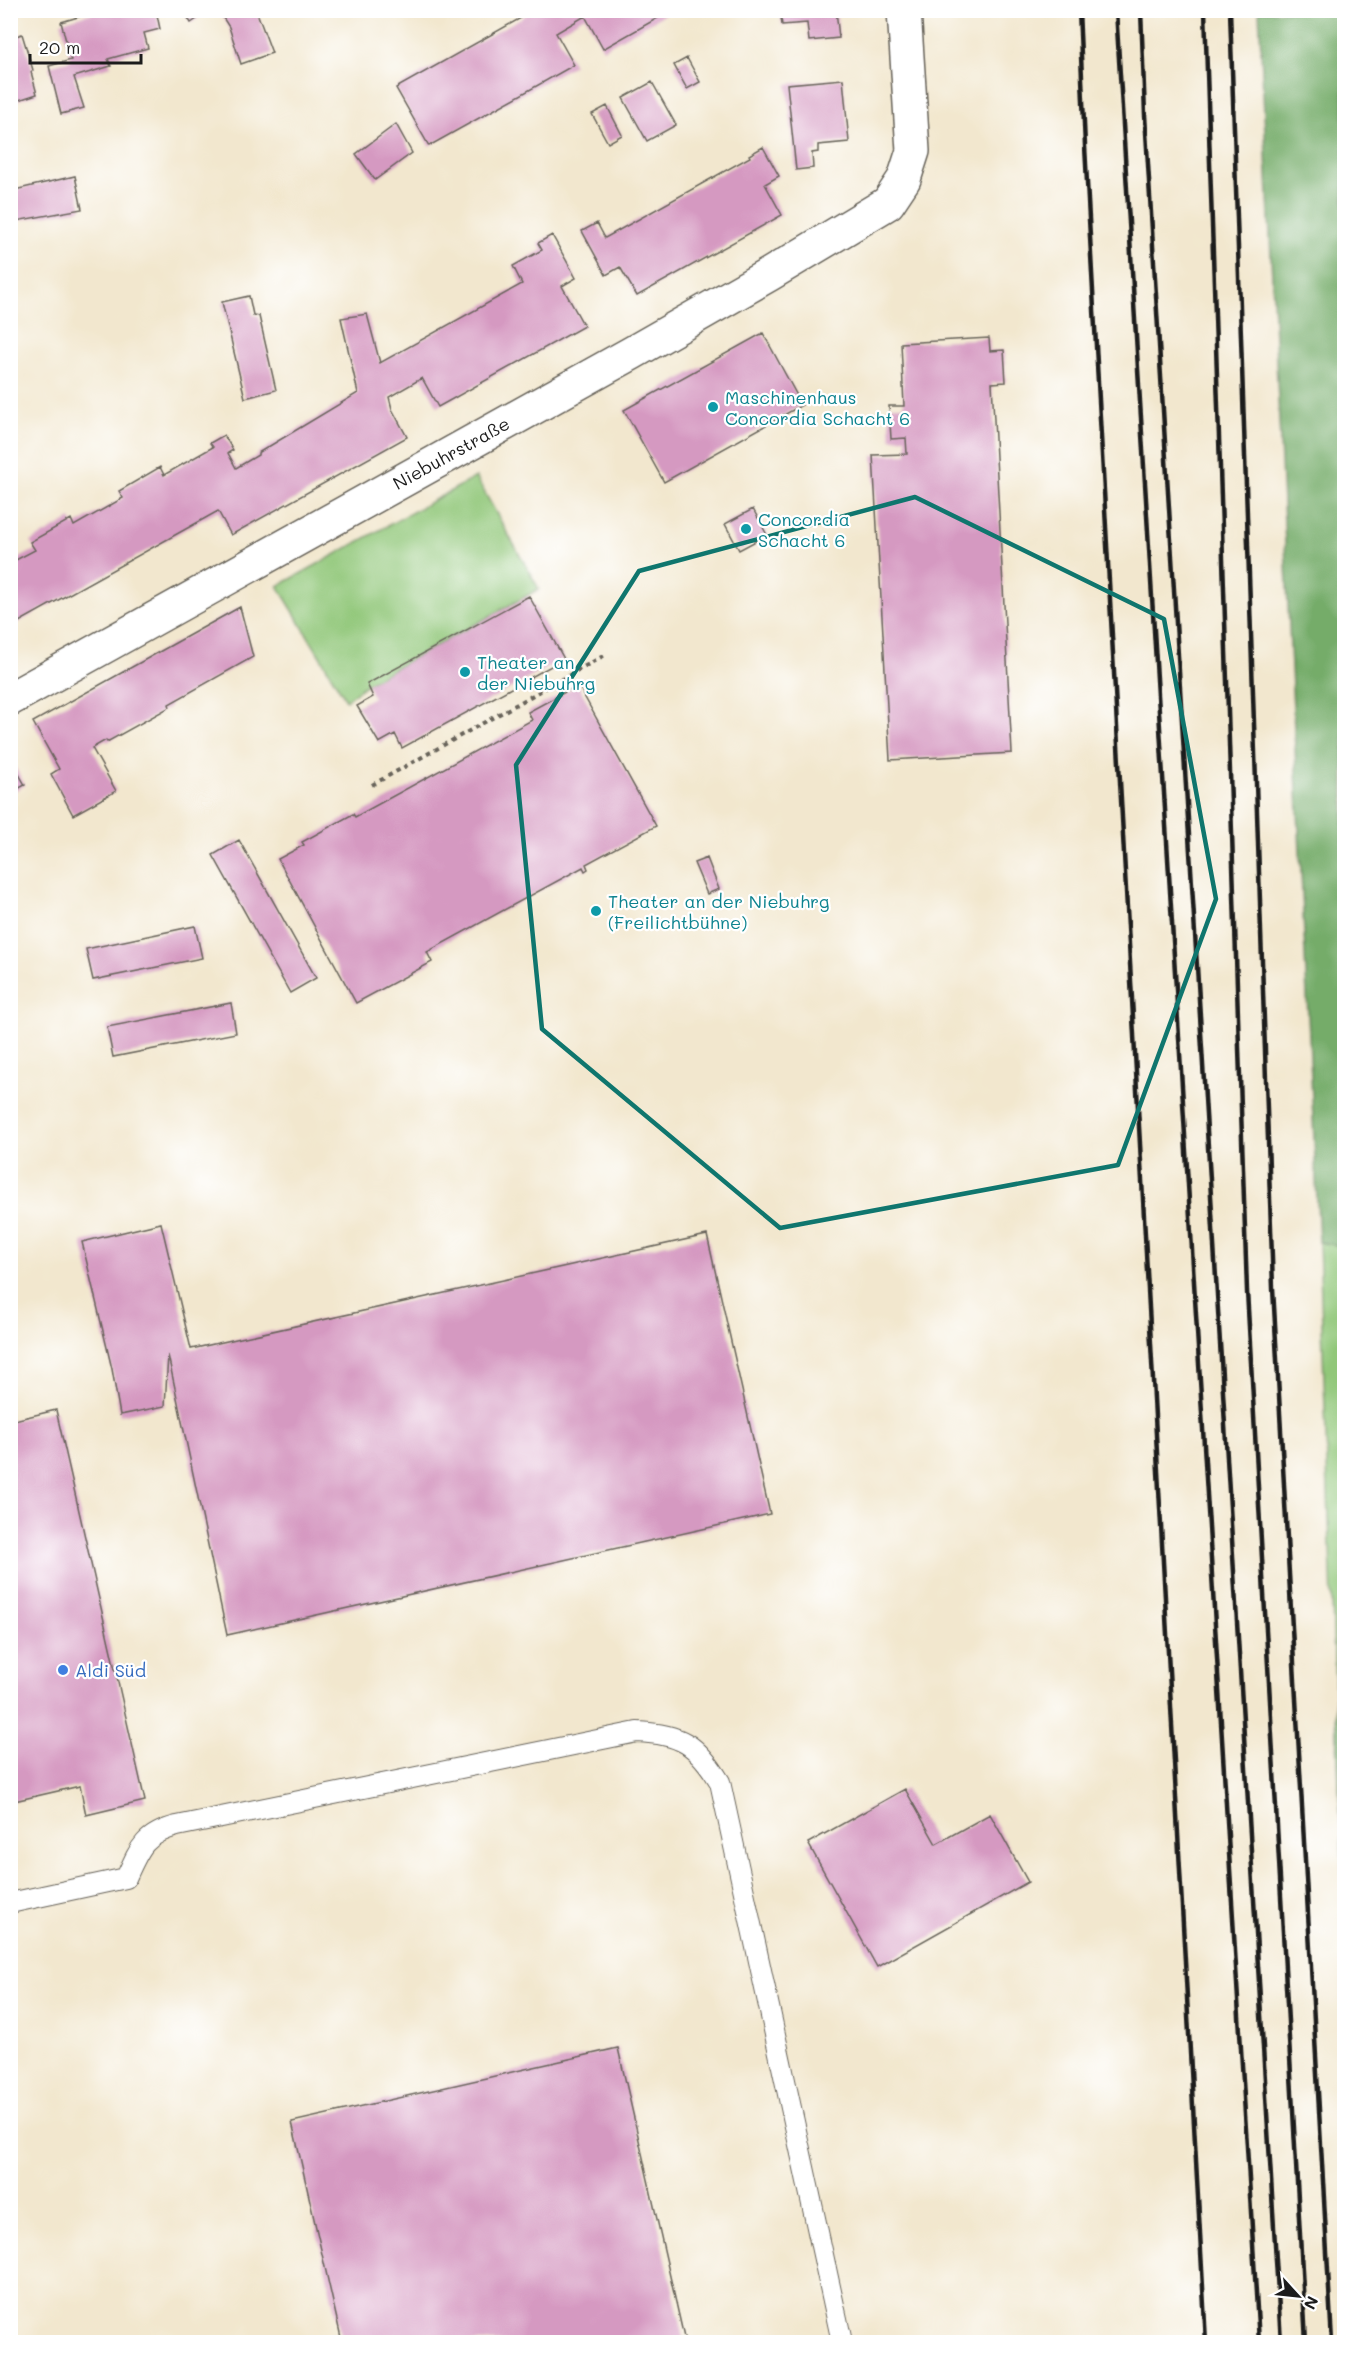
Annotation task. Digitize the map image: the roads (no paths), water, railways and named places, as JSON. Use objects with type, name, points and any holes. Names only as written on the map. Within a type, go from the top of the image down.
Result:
[{"type":"street","name":"Niebuhrstraße","points":[[10,699],[632,353],[888,203],[904,178],[913,151],[904,10]]},
{"type":"lane","points":[[10,1903],[126,1878],[146,1840],[159,1830],[637,1732],[660,1733],[684,1742],[705,1757],[720,1782],[842,2343]]},
{"type":"railway","points":[[1079,10],[1206,2342]]},
{"type":"railway","points":[[1116,10],[1259,2342]]},
{"type":"railway","points":[[1141,10],[1145,115],[1281,2342]]},
{"type":"railway","points":[[1205,10],[1247,1291],[1306,2342]]},
{"type":"railway","points":[[1230,10],[1273,1288],[1332,2342]]},
{"type":"place","name":"Maschinenhaus Concordia Schacht 6","points":[[713,407]]},
{"type":"place","name":"Concordia Schacht 6","points":[[746,529]]},
{"type":"place","name":"Theater an der Niebuhrg","points":[[465,672]]},
{"type":"place","name":"Theater an der Niebuhrg (Freilichtbühne)","points":[[596,911]]},
{"type":"place","name":"Aldi Süd","points":[[63,1670]]}]
